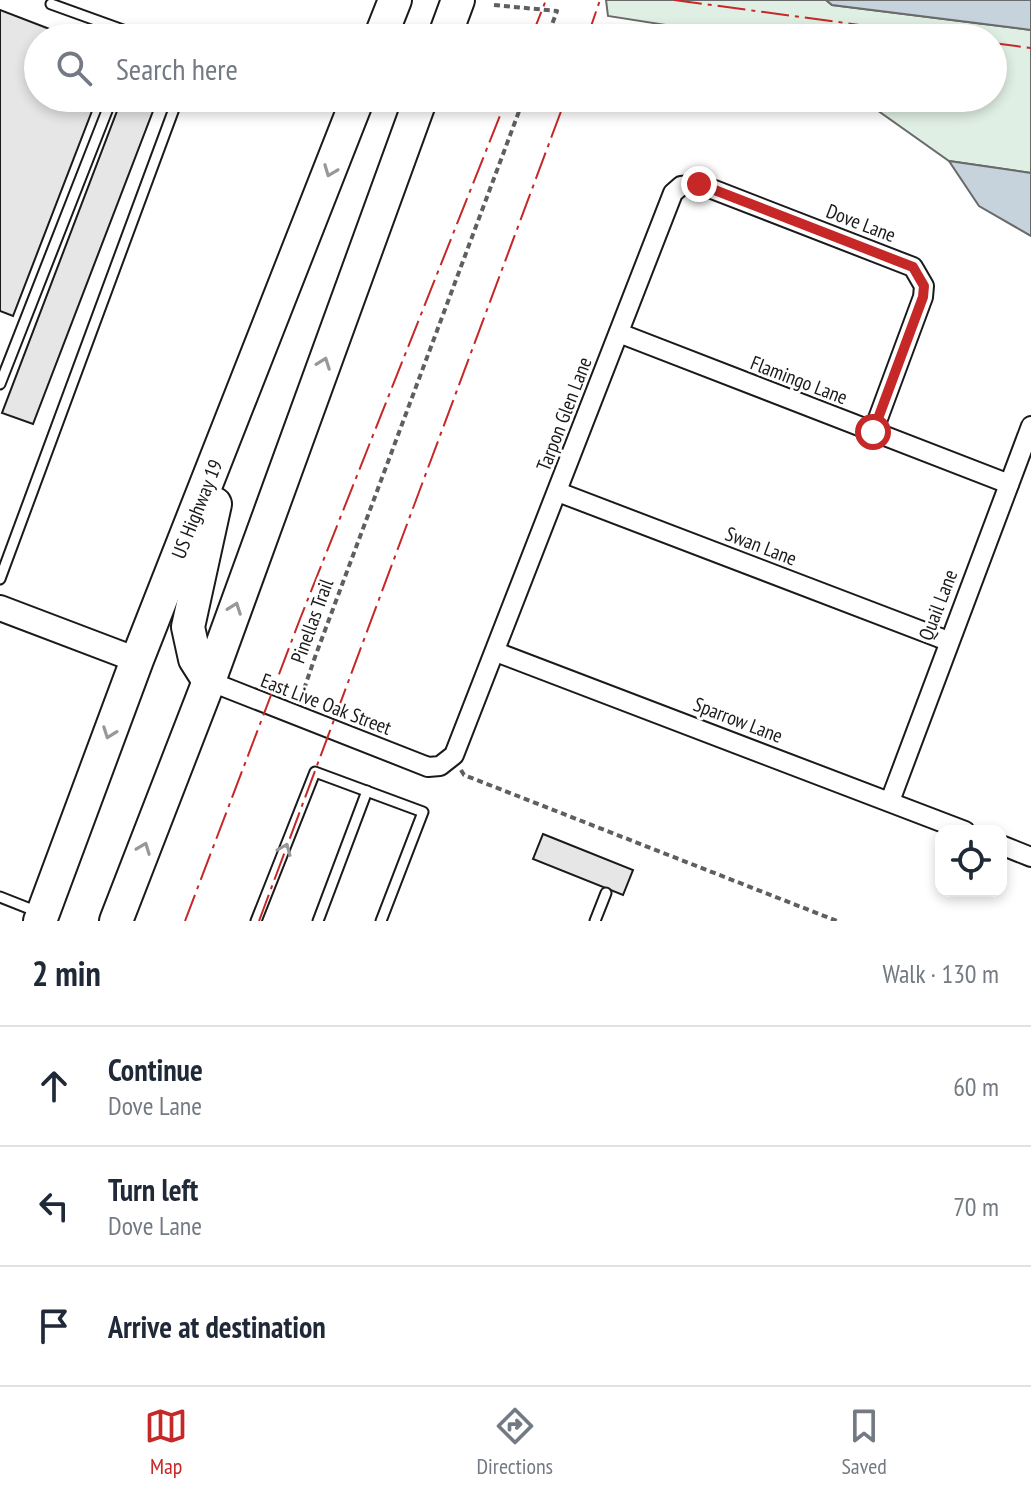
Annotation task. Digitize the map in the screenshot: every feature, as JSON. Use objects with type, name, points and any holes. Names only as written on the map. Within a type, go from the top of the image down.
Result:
[{"type":"highway","points":[[386,24],[395,0]]},
{"type":"highway","points":[[449,24],[458,0]]},
{"type":"highway","name":"US Highway 19","points":[[41,917],[137,660],[353,112]]},
{"type":"highway","points":[[116,921],[209,681],[416,112]]},
{"type":"highway","points":[[209,681],[195,659],[188,627],[237,407]]},
{"type":"street","name":"Dove Lane","points":[[673,193],[681,186],[699,184],[913,267],[924,286],[923,297],[873,432]]},
{"type":"street","name":"Tarpon Glen Lane","points":[[454,755],[673,193]]},
{"type":"street","name":"Flamingo Lane","points":[[619,333],[1009,484]]},
{"type":"street","name":"Quail Lane","points":[[890,801],[1031,426]]},
{"type":"street","name":"Swan Lane","points":[[558,492],[948,641]]},
{"type":"street","points":[[0,608],[137,660]]},
{"type":"street","name":"Sparrow Lane","points":[[496,652],[950,825]]},
{"type":"street","name":"East Live Oak Street","points":[[209,681],[428,767],[444,764],[454,755]]},
{"type":"street","points":[[1007,847],[1031,857]]},
{"type":"lane","points":[[51,4],[106,24]]},
{"type":"lane","points":[[0,384],[107,112]]},
{"type":"lane","points":[[0,579],[173,112]]},
{"type":"lane","points":[[256,921],[315,772],[423,812],[383,920]]},
{"type":"lane","points":[[318,921],[367,791]]},
{"type":"lane","points":[[595,921],[606,893]]},
{"type":"lane","points":[[0,897],[41,917]]},
{"type":"path","points":[[494,5],[557,11],[552,24]]},
{"type":"path","name":"Pinellas Trail","points":[[315,701],[302,695],[519,112]]},
{"type":"path","points":[[454,755],[464,775],[837,921]]},
{"type":"green space","points":[[606,0],[826,0],[832,5],[983,24],[659,24],[608,16]]},
{"type":"green space","points":[[1007,27],[1031,30],[1031,173],[949,161],[880,112],[1007,112]]},
{"type":"shaded area","points":[[826,0],[1031,0],[1031,30],[1007,27],[1007,24],[983,24],[832,5]]},
{"type":"shaded area","points":[[949,161],[1031,173],[1031,236],[979,206]]},
{"type":"building","points":[[0,10],[36,24],[24,24],[24,112],[92,112],[13,316],[0,311]]},
{"type":"building","points":[[117,112],[153,112],[33,424],[2,413]]},
{"type":"building","points":[[543,834],[633,870],[623,895],[533,859]]},
{"type":"power","points":[[537,24],[546,0]]},
{"type":"power","points":[[592,24],[600,0]]},
{"type":"power","points":[[674,0],[853,24]]},
{"type":"power","points":[[1007,45],[1031,48]]},
{"type":"power","points":[[185,921],[300,619],[501,112]]},
{"type":"power","points":[[259,921],[561,112]]},
{"type":"route","points":[[699,184],[913,267],[924,286],[923,297],[873,432]]}]
